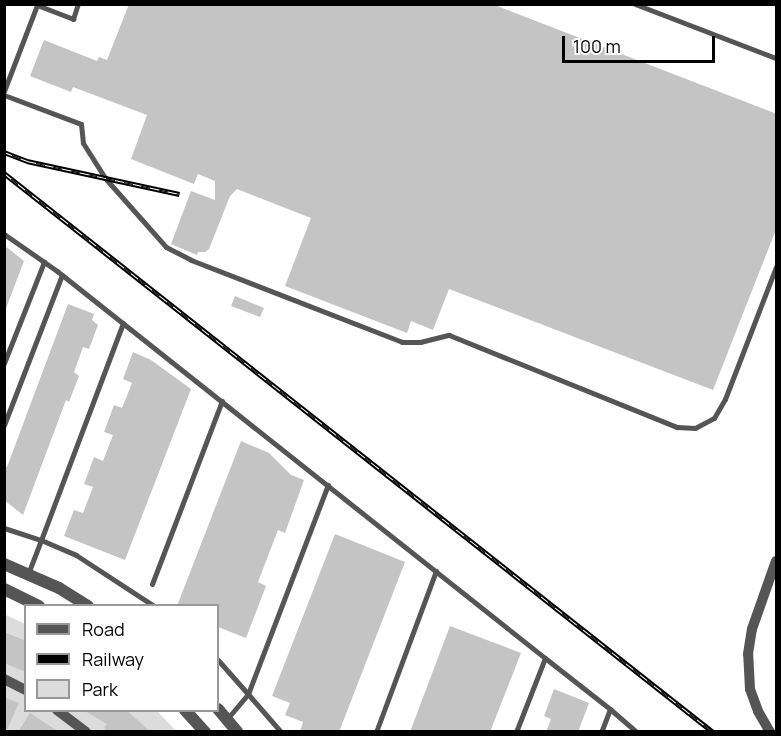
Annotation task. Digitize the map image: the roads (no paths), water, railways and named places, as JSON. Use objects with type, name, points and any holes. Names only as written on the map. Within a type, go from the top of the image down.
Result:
[{"type":"street","points":[[768,729],[750,689],[748,654],[752,629],[777,561]]},
{"type":"street","points":[[4,564],[84,604]]},
{"type":"street","points":[[4,589],[35,604]]},
{"type":"street","points":[[4,679],[24,689]]},
{"type":"street","points":[[219,710],[237,732]]},
{"type":"street","points":[[58,712],[86,732]]},
{"type":"street","points":[[186,712],[205,732]]},
{"type":"lane","points":[[78,4],[73,19],[37,5],[4,93],[81,124],[83,143],[112,188],[166,247],[191,260],[402,342],[420,342],[449,335],[677,427],[695,428],[714,418],[725,399],[777,267]]},
{"type":"lane","points":[[634,4],[777,58]]},
{"type":"lane","points":[[4,234],[44,261],[222,401],[636,732]]},
{"type":"lane","points":[[4,363],[44,261]]},
{"type":"lane","points":[[4,425],[62,275]]},
{"type":"lane","points":[[770,285],[777,288]]},
{"type":"lane","points":[[28,574],[123,323]]},
{"type":"lane","points":[[152,584],[222,401]]},
{"type":"lane","points":[[226,719],[248,694],[328,485]]},
{"type":"lane","points":[[4,528],[76,555],[151,604]]},
{"type":"lane","points":[[375,732],[436,572]]},
{"type":"lane","points":[[516,732],[545,658]]},
{"type":"lane","points":[[219,661],[281,732]]},
{"type":"lane","points":[[601,732],[610,709]]},
{"type":"railway","points":[[4,152],[27,161],[179,194]]},
{"type":"railway","points":[[4,173],[713,732]]}]
